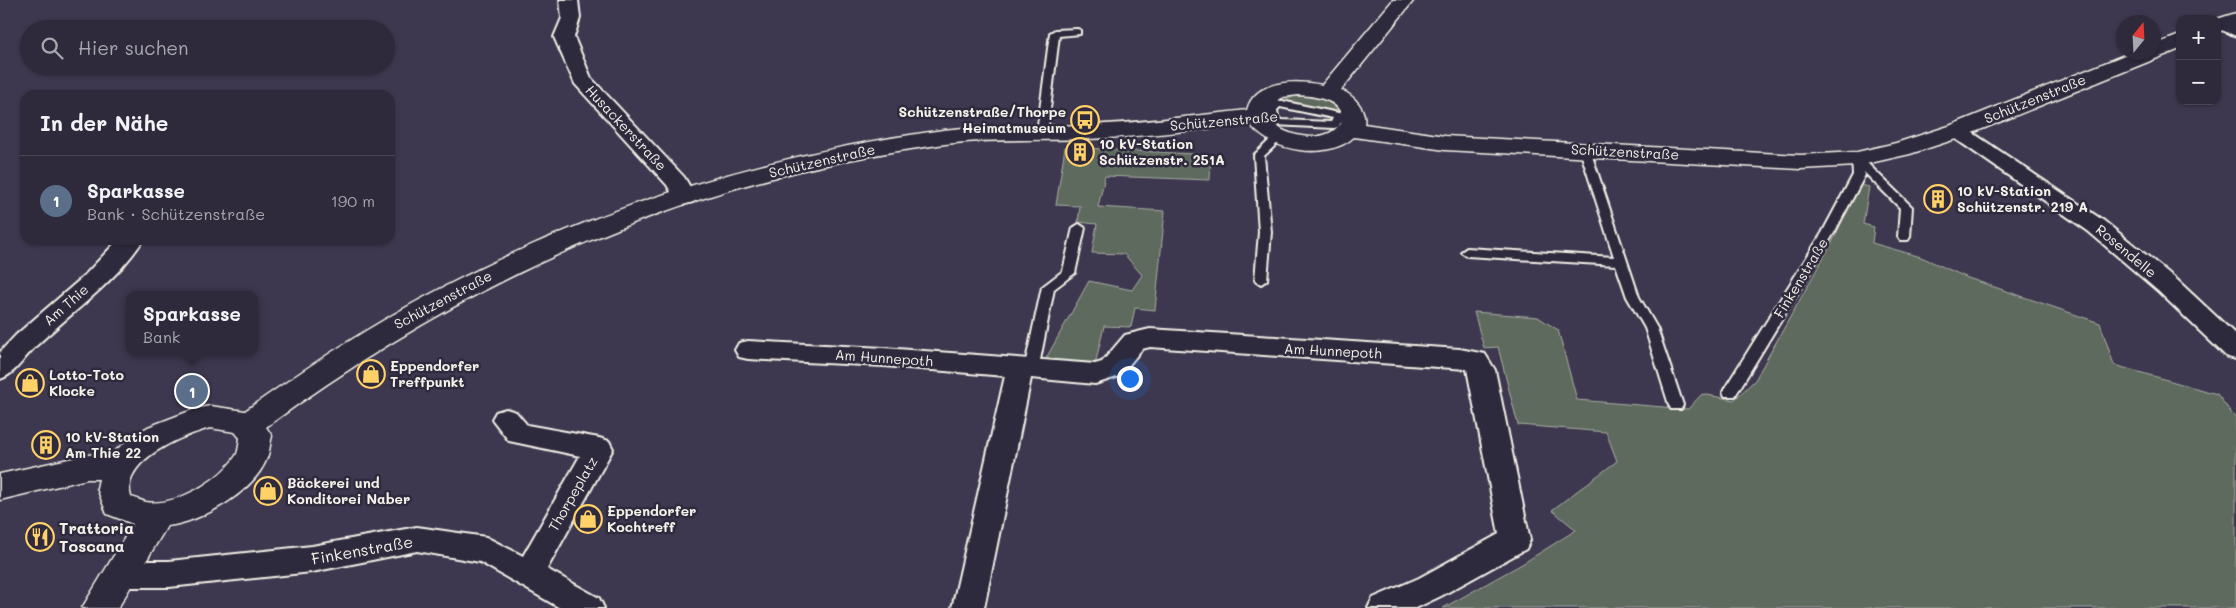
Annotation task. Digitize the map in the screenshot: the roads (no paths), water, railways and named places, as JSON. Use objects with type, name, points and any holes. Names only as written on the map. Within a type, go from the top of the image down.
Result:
[{"type":"street","name":"Husackerstraße","points":[[569,0],[570,18],[564,37],[582,80],[632,132],[676,182],[684,196]]},
{"type":"street","points":[[1327,93],[1404,0]]},
{"type":"street","name":"Schützenstraße","points":[[2161,49],[2176,43]]},
{"type":"street","name":"Schützenstraße","points":[[1342,126],[1407,139],[1445,143],[1800,162],[1857,159],[1902,149],[1957,131],[2133,60]]},
{"type":"street","points":[[1298,88],[1327,93],[1348,105],[1353,114],[1353,122],[1342,126],[1340,137],[1319,142],[1294,141],[1279,137],[1264,128],[1264,115],[1257,108],[1262,100],[1277,92],[1298,88]]},
{"type":"street","name":"Schützenstraße","points":[[248,424],[377,336],[478,280],[564,241],[684,196],[793,166],[886,146],[977,134],[1092,132],[1160,127],[1264,115]]},
{"type":"street","name":"Rosendelle","points":[[1957,131],[2060,199],[2096,226],[2167,285],[2236,350]]},
{"type":"street","name":"Am Thie","points":[[0,368],[25,341],[92,283],[126,245]]},
{"type":"street","name":"Am Hunnepoth","points":[[748,350],[884,357],[1025,370],[1095,374],[1111,369],[1134,341],[1150,338],[1460,358],[1476,361],[1482,370],[1515,540],[1430,587],[1384,608]]},
{"type":"street","points":[[968,608],[1025,370]]},
{"type":"street","points":[[221,417],[248,424],[256,435],[257,442],[253,458],[240,475],[220,492],[182,510],[156,515],[133,514],[118,505],[112,491],[113,483],[122,465],[150,440],[186,423],[221,417]]},
{"type":"street","name":"Thorpeplatz","points":[[506,419],[520,434],[599,449],[529,574]]},
{"type":"street","points":[[0,487],[87,467],[122,465]]},
{"type":"street","points":[[99,608],[156,515]]},
{"type":"street","name":"Finkenstraße","points":[[120,574],[169,574],[312,559],[417,539],[486,550],[588,608]]},
{"type":"lane","points":[[1042,132],[1056,33],[1077,32]]},
{"type":"lane","name":"Schützenstraße","points":[[1264,115],[1304,117],[1342,126]]},
{"type":"lane","name":"Schützenstraße","points":[[1261,280],[1265,232],[1259,155],[1279,137]]},
{"type":"lane","points":[[1585,150],[1633,297],[1651,328],[1676,405]]},
{"type":"lane","points":[[1857,159],[1906,207],[1904,237]]},
{"type":"lane","name":"Finkenstraße","points":[[1730,392],[1828,233],[1859,175],[1857,159]]},
{"type":"lane","points":[[1025,370],[1048,287],[1069,273],[1079,228]]},
{"type":"lane","points":[[1468,252],[1621,261]]},
{"type":"place","name":"Schützenstraße/Thorpe Heimatmuseum","points":[[1085,120]]},
{"type":"place","name":"10 kV-Station Schützenstr. 251A","points":[[1080,152]]},
{"type":"place","name":"10 kV-Station Schützenstr. 219 A","points":[[1938,199]]},
{"type":"place","name":"Eppendorfer Treffpunkt","points":[[371,374]]},
{"type":"place","name":"Lotto-Toto Klocke","points":[[30,383]]},
{"type":"place","name":"Sparkasse","points":[[192,391]]},
{"type":"place","name":"10 kV-Station Am Thie 22","points":[[46,445]]},
{"type":"place","name":"Bäckerei und Konditorei Naber","points":[[268,491]]},
{"type":"place","name":"Eppendorfer Kochtreff","points":[[588,519]]},
{"type":"place","name":"Trattoria Toscana","points":[[40,537]]}]
